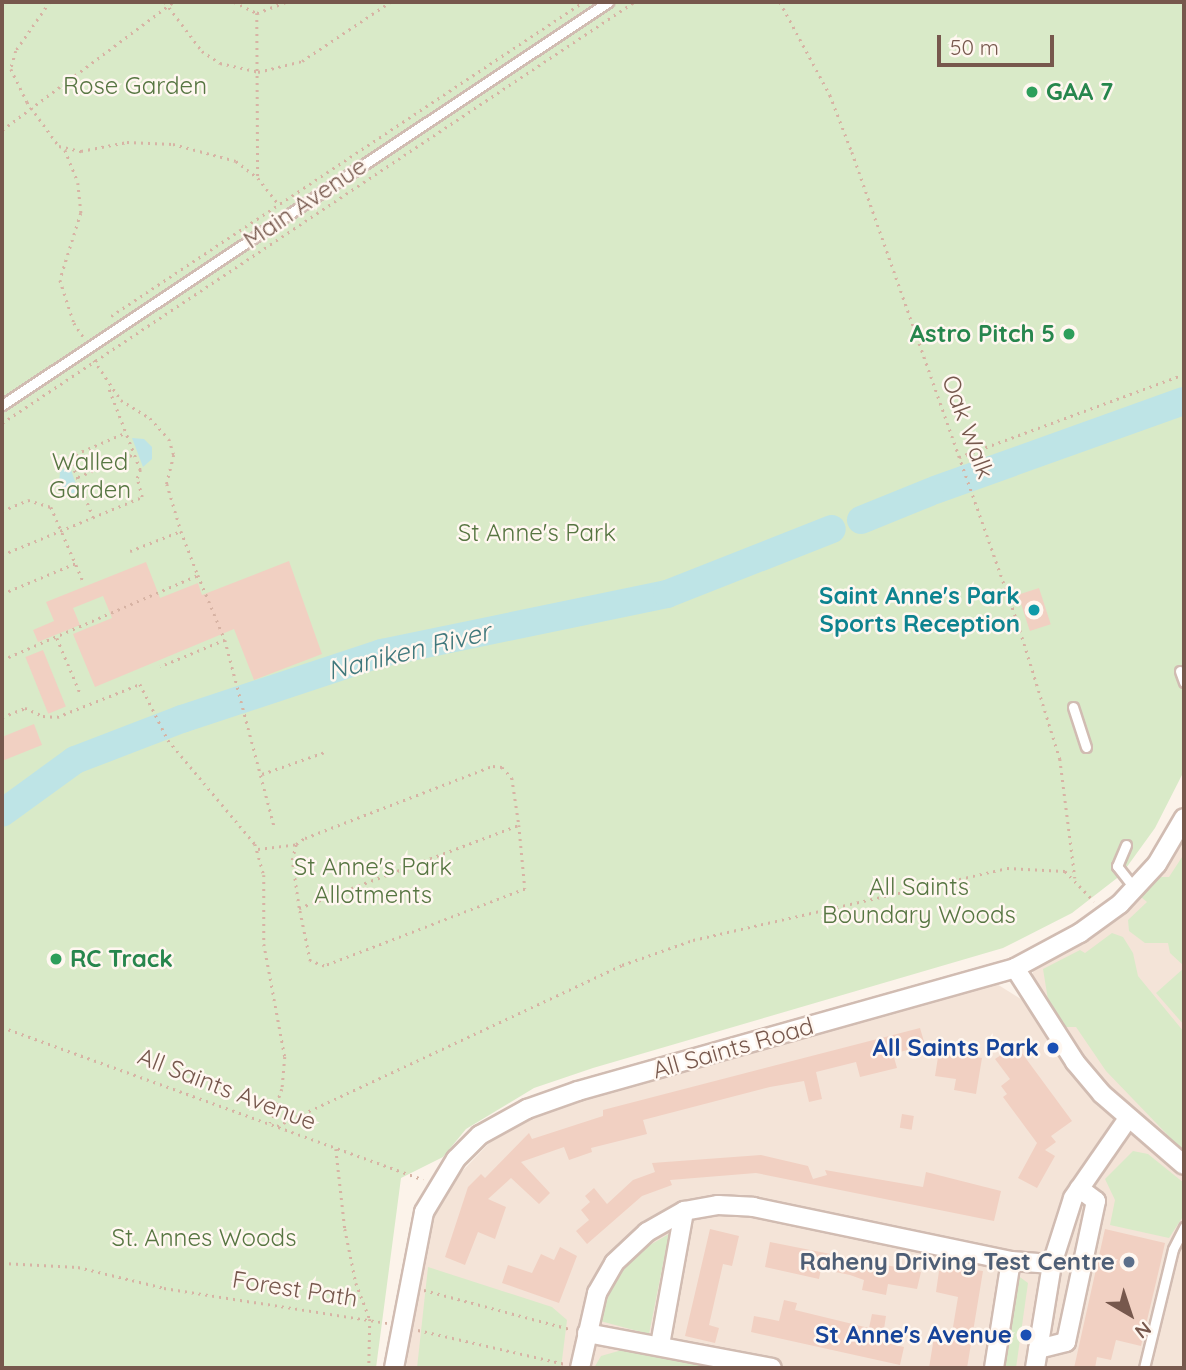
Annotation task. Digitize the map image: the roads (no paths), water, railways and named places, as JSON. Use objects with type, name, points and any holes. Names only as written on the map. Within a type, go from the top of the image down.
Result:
[{"type":"street","name":"All Saints Road","points":[[394,1368],[424,1212],[437,1187],[480,1135],[527,1109],[1015,968],[1106,915],[1157,864],[1184,818]]},
{"type":"street","points":[[1015,968],[1075,1062],[1127,1120],[1184,1165]]},
{"type":"street","points":[[1035,1368],[1052,1264],[1079,1188],[1127,1120]]},
{"type":"street","points":[[1038,1349],[1066,1342],[1096,1201],[1079,1188]]},
{"type":"street","points":[[580,1368],[597,1293],[614,1263],[647,1232],[684,1212],[718,1205],[753,1207],[1011,1261],[1052,1264]]},
{"type":"street","points":[[660,1345],[684,1212]]},
{"type":"street","points":[[994,1368],[1011,1261]]},
{"type":"street","points":[[587,1333],[772,1368]]},
{"type":"lane","name":"Main Avenue","points":[[2,405],[608,2]]},
{"type":"lane","points":[[1180,671],[1184,682]]},
{"type":"lane","points":[[1073,707],[1086,747]]},
{"type":"lane","points":[[1126,845],[1117,866],[1135,888]]},
{"type":"lane","points":[[1144,1368],[1173,1249],[1184,1227]]},
{"type":"water","points":[[132,438],[144,439],[152,447],[152,459],[143,467]]},
{"type":"water","points":[[69,464],[79,493],[67,493],[59,484],[60,472]]},
{"type":"waterway","points":[[935,490],[1184,401]]},
{"type":"waterway","points":[[861,520],[930,492]]},
{"type":"waterway","name":"Naniken River","points":[[2,813],[75,760],[182,719],[382,653],[667,594],[832,529]]},
{"type":"place","name":"GAA 7","points":[[1032,92]]},
{"type":"place","name":"Astro Pitch 5","points":[[1069,334]]},
{"type":"place","name":"Saint Anne's Park Sports Reception","points":[[1034,610]]},
{"type":"place","name":"RC Track","points":[[56,959]]},
{"type":"place","name":"All Saints Park","points":[[1053,1048]]},
{"type":"place","name":"Raheny Driving Test Centre","points":[[1129,1262]]},
{"type":"place","name":"St Anne's Avenue","points":[[1026,1335]]},
{"type":"park label","name":"Rose Garden","points":[[135,86]]},
{"type":"park label","name":"Walled Garden","points":[[90,476]]},
{"type":"park label","name":"St Anne's Park","points":[[537,533]]},
{"type":"park label","name":"St Anne's Park Allotments","points":[[373,881]]},
{"type":"park label","name":"All Saints Boundary Woods","points":[[919,901]]},
{"type":"park label","name":"St. Annes Woods","points":[[204,1238]]}]
